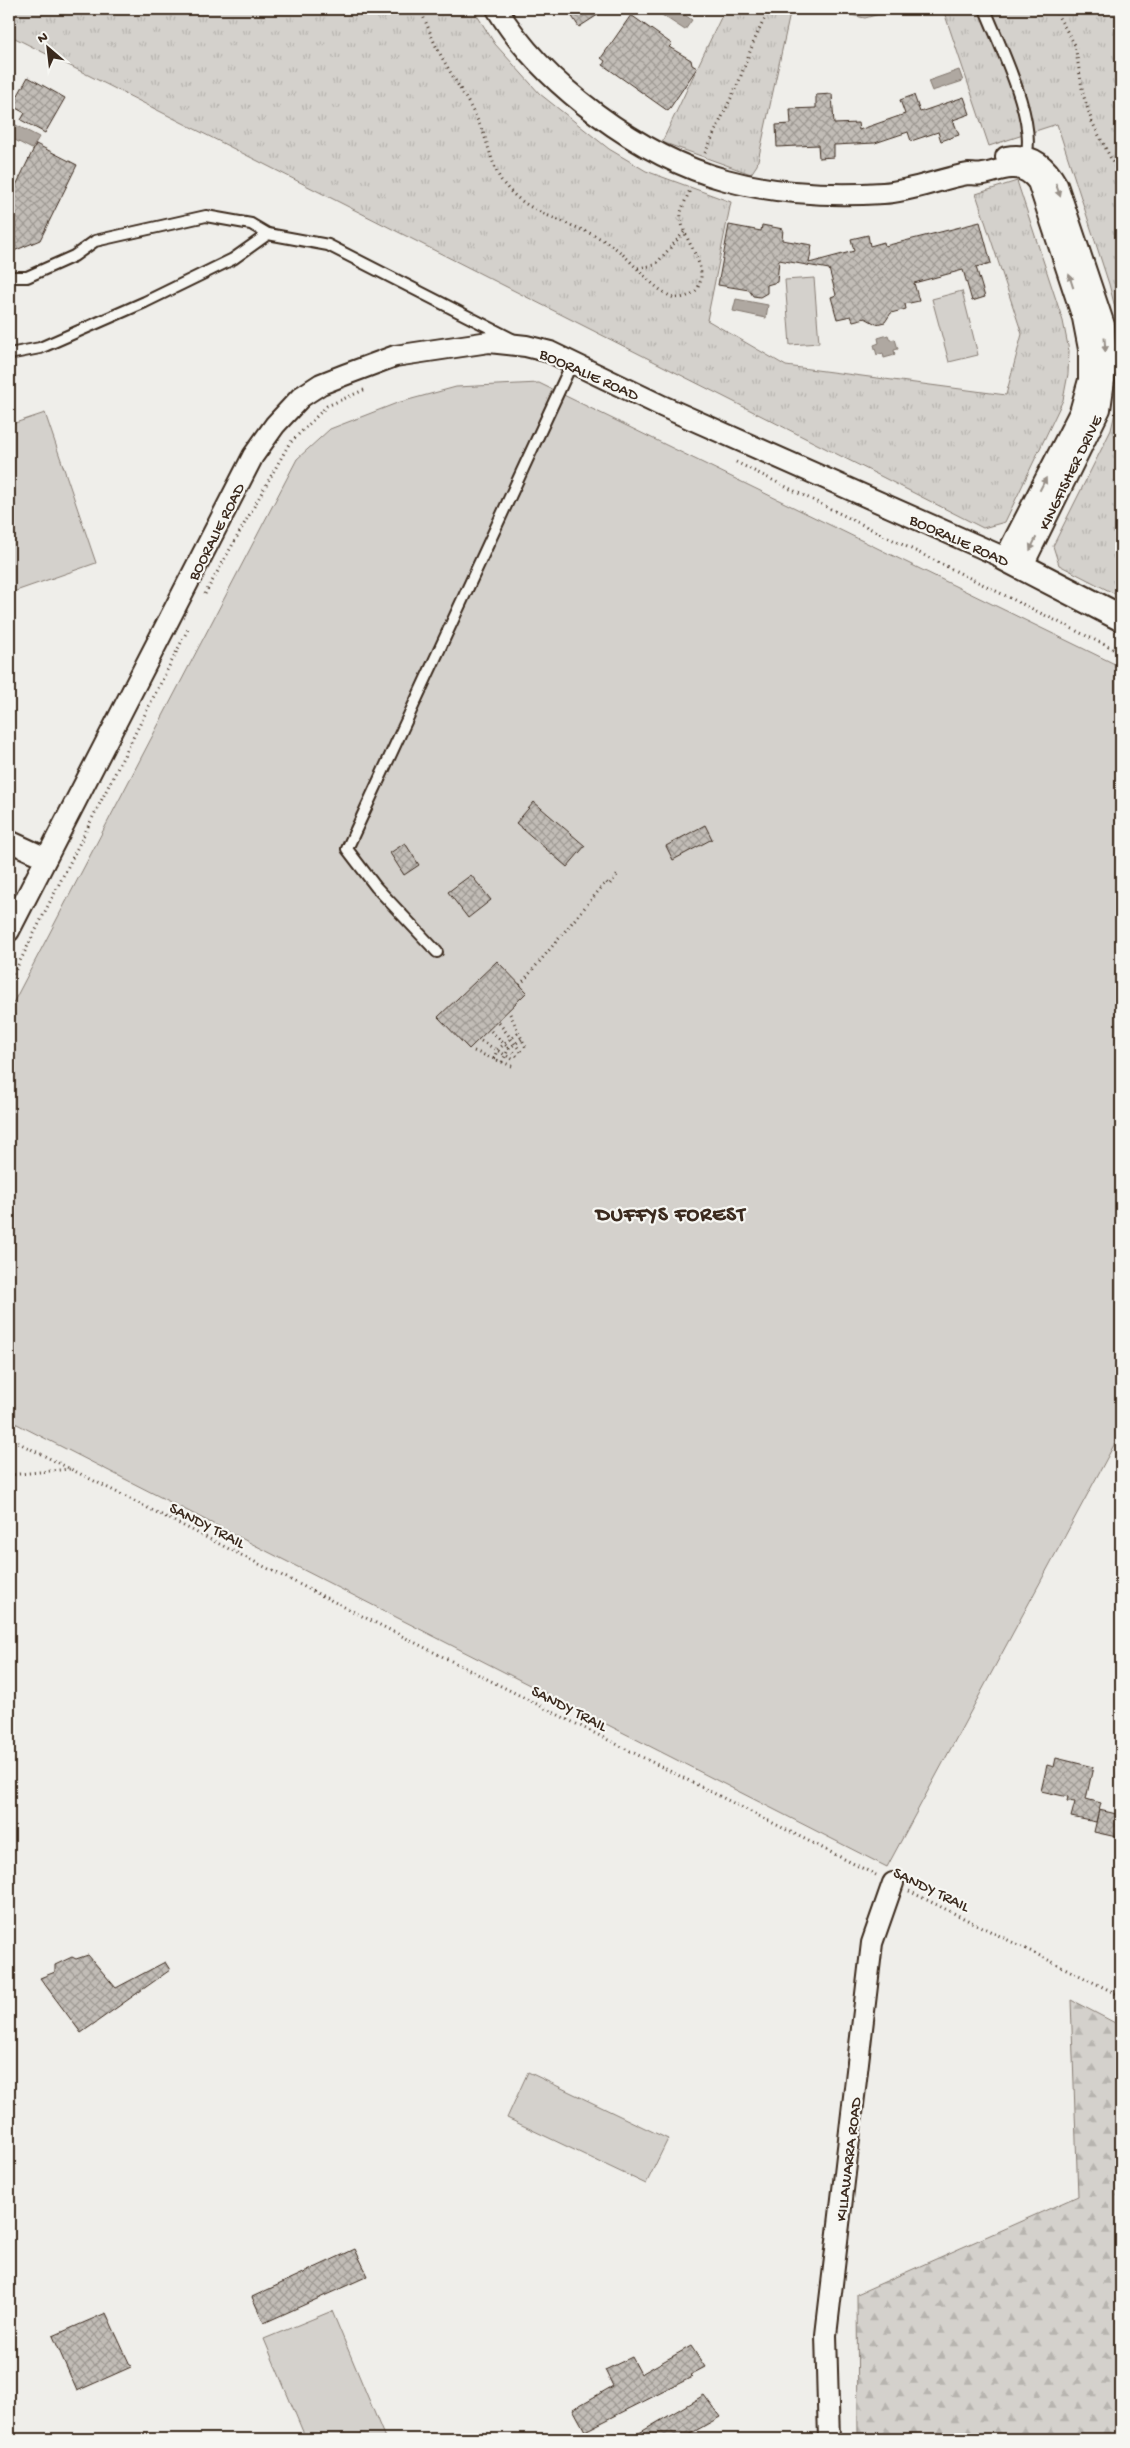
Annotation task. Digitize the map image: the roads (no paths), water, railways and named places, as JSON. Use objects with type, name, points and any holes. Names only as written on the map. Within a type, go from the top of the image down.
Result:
[{"type":"street","points":[[497,9],[535,58],[580,102],[618,129],[656,151],[726,180],[789,192],[835,194],[886,193],[922,187],[969,174],[984,174],[1013,168],[1024,163]]},
{"type":"street","name":"KINGFISHER DRIVE","points":[[1013,562],[1080,412],[1088,380],[1089,349],[1080,309],[1038,182],[1024,163]]},
{"type":"street","name":"BOORALIE ROAD","points":[[9,931],[254,456],[274,426],[301,397],[321,384],[395,356],[489,342],[526,346],[550,352],[662,406],[1013,562],[1121,618]]},
{"type":"street","points":[[9,841],[46,858]]},
{"type":"street","name":"KILLAWARRA ROAD","points":[[829,2439],[827,2325],[872,1943],[893,1883]]},
{"type":"lane","points":[[985,9],[1023,108],[1028,128],[1029,150],[1024,163]]},
{"type":"lane","points":[[9,278],[27,277],[74,256],[95,241],[206,216],[251,224],[268,234],[328,245],[526,346]]},
{"type":"lane","points":[[9,354],[40,348],[145,302],[233,259],[268,234]]},
{"type":"lane","points":[[437,952],[376,887],[347,850],[572,364]]},
{"type":"district","name":"DUFFYS FOREST","points":[[671,1213]]}]
